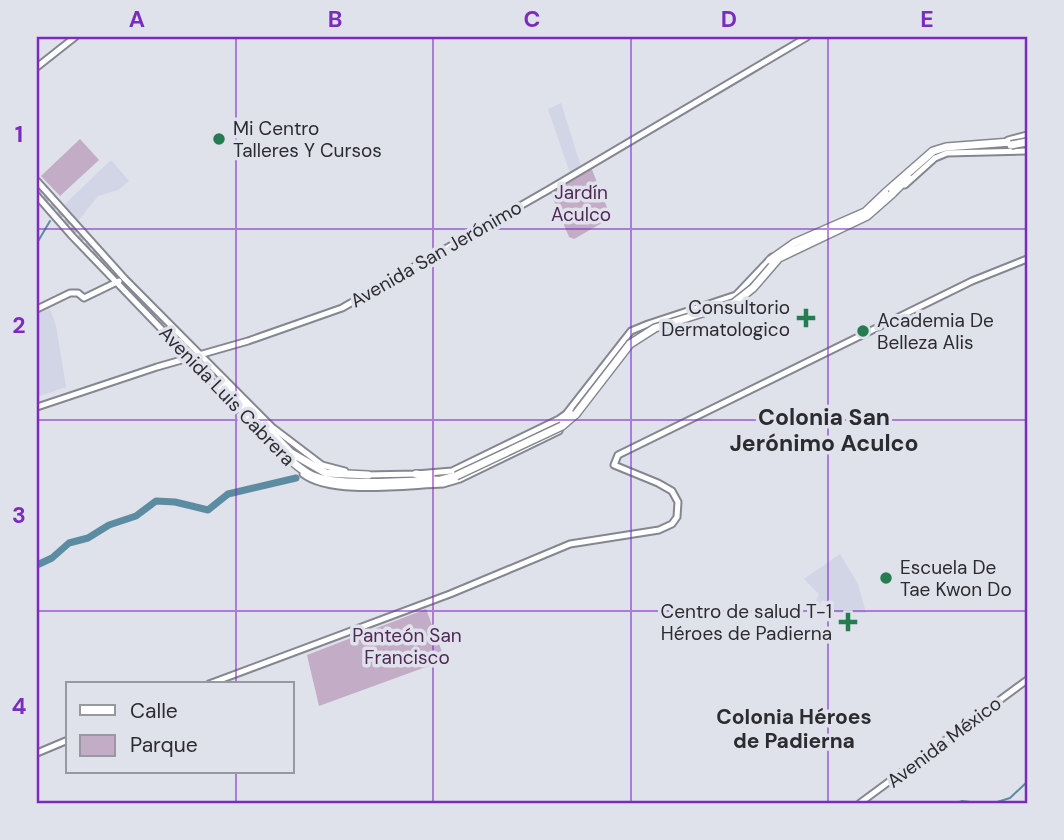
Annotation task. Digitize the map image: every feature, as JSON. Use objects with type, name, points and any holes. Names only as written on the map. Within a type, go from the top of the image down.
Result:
[{"type":"highway","points":[[375,486],[455,474],[562,426],[576,414],[636,338],[655,328],[737,302],[779,258],[871,214],[934,155],[947,150],[1017,145],[1027,140]]},
{"type":"highway","points":[[455,474],[559,422],[578,405],[635,333],[653,324],[734,299],[776,254],[794,243],[865,212],[933,151],[946,147],[1027,140]]},
{"type":"highway","points":[[326,485],[305,471],[221,385],[308,468],[323,475],[349,478],[432,478]]},
{"type":"highway","points":[[289,450],[326,473],[368,475]]},
{"type":"highway","points":[[300,459],[347,474],[356,473]]},
{"type":"highway","points":[[305,471],[324,480],[339,481],[432,478]]},
{"type":"main road","points":[[37,67],[75,37]]},
{"type":"main road","name":"Avenida San Jerónimo","points":[[37,407],[188,357],[248,341],[342,307],[548,190],[807,37]]},
{"type":"main road","points":[[356,473],[443,484],[460,479],[550,436],[575,420],[636,341],[664,327],[733,305],[752,291],[777,253],[791,244],[865,212],[933,149],[948,145],[1017,145],[1027,151]]},
{"type":"main road","points":[[419,480],[457,469],[566,414],[632,331],[736,295],[758,272],[793,251],[872,215],[929,163],[942,155],[1017,145]]},
{"type":"main road","name":"Avenida Luis Cabrera","points":[[37,181],[125,279],[272,427],[315,462]]},
{"type":"main road","name":"Avenida Luis Cabrera","points":[[37,195],[116,282],[294,465],[309,478],[326,485]]},
{"type":"main road","points":[[214,682],[450,594],[570,544],[659,530],[672,524],[679,509],[676,496],[658,483],[614,465],[618,455],[972,281],[1027,259]]},
{"type":"main road","points":[[733,305],[758,272]]},
{"type":"main road","points":[[37,309],[70,293],[78,293],[84,298],[125,279]]},
{"type":"main road","points":[[662,319],[666,321],[664,327]]},
{"type":"main road","points":[[182,351],[190,344]]},
{"type":"main road","points":[[207,377],[215,369]]},
{"type":"main road","points":[[544,427],[550,436]]},
{"type":"main road","points":[[326,485],[375,486]]},
{"type":"main road","name":"Avenida México","points":[[860,803],[1027,680]]},
{"type":"main road","points":[[37,753],[66,741]]},
{"type":"shaded area","points":[[561,103],[581,167],[570,173],[548,109]]},
{"type":"shaded area","points":[[111,160],[129,181],[118,190],[98,196],[78,221],[63,206]]},
{"type":"shaded area","points":[[50,309],[56,326],[66,387],[37,397],[37,314]]},
{"type":"shaded area","points":[[840,554],[858,584],[866,613],[837,613],[823,600],[819,604],[816,601],[819,594],[804,579]]},
{"type":"green space","points":[[80,139],[99,160],[60,196],[41,176]]},
{"type":"green space","name":"Jardín Aculco","points":[[591,167],[610,215],[609,219],[574,239],[569,237],[550,191]]},
{"type":"green space","name":"Panteón San Francisco","points":[[426,609],[445,660],[319,706],[307,655]]},
{"type":"waterway","points":[[37,243],[50,221]]},
{"type":"waterway","points":[[37,565],[52,558],[69,543],[88,538],[109,525],[136,516],[156,501],[175,502],[208,510],[228,494],[296,478]]},
{"type":"waterway","points":[[994,803],[1010,798],[1027,782]]},
{"type":"waterway","points":[[957,803],[979,803]]},
{"type":"tunnel","points":[[37,188],[88,246],[223,383]]},
{"type":"place","name":"Mi Centro Talleres Y Cursos","points":[[219,139]]},
{"type":"place","name":"Consultorio Dermatologico","points":[[806,318]]},
{"type":"place","name":"Academia De Belleza Alis","points":[[863,331]]},
{"type":"place","name":"Escuela De Tae Kwon Do","points":[[886,578]]},
{"type":"place","name":"Centro de salud T-1 Héroes de Padierna","points":[[848,622]]},
{"type":"district","name":"Colonia San Jerónimo Aculco","points":[[824,430]]},
{"type":"district","name":"Colonia Héroes de Padierna","points":[[794,729]]}]
